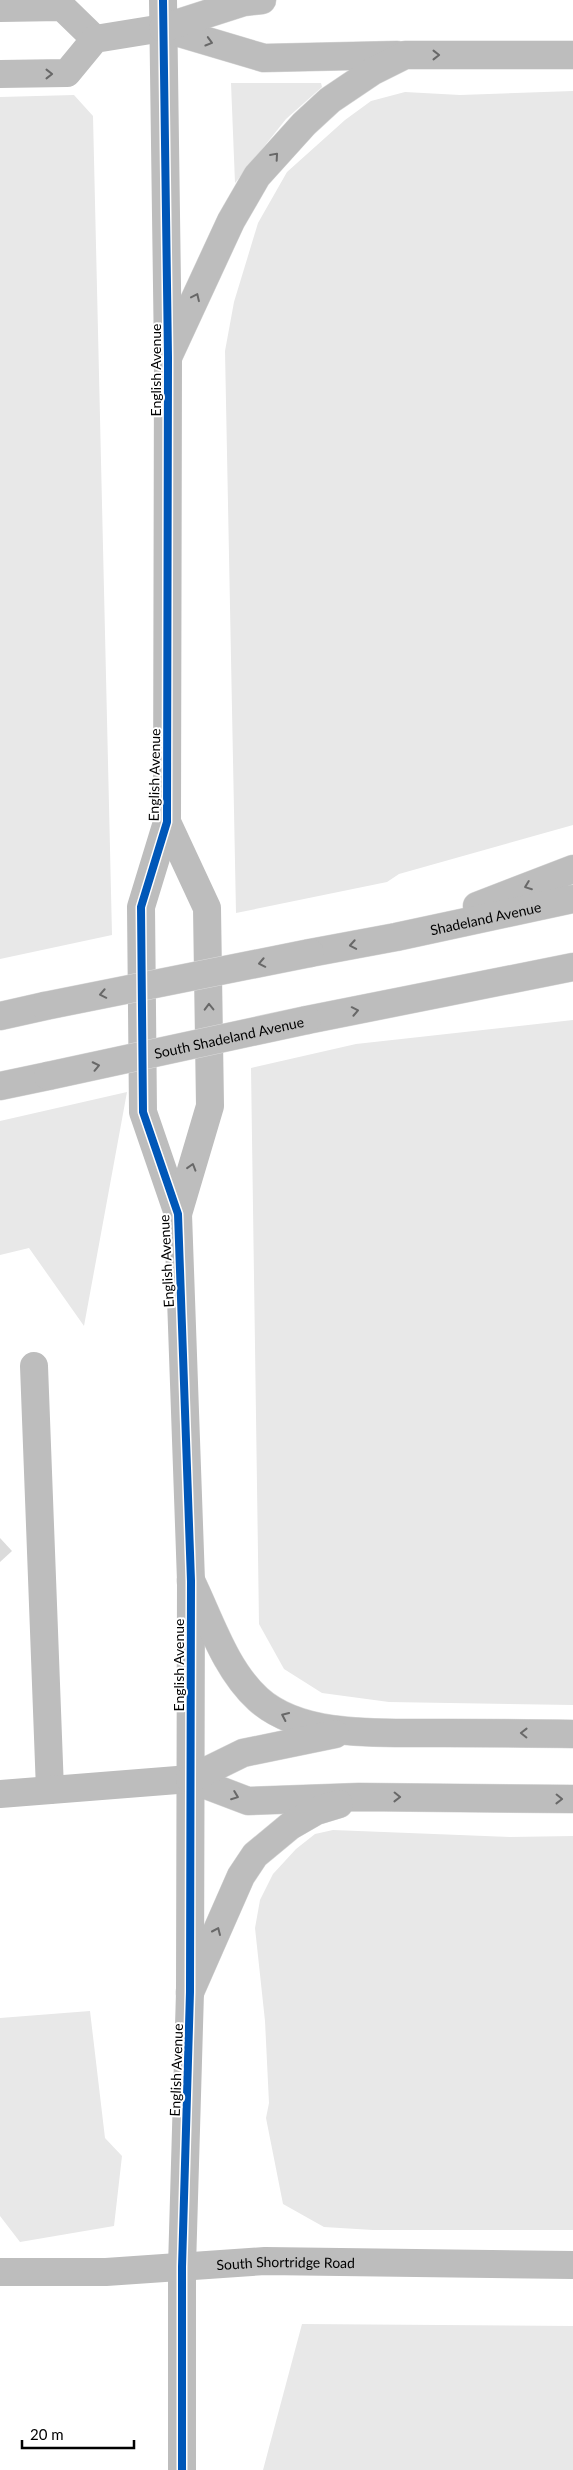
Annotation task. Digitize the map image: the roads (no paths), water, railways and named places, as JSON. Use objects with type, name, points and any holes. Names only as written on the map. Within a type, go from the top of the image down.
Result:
[{"type":"main road","name":"English Avenue","points":[[163,0],[168,357],[167,822],[141,907],[143,1112],[178,1214],[191,1581],[190,1992],[182,2267],[182,2470]]},
{"type":"main road","points":[[0,74],[67,73],[95,39],[163,28],[244,2],[262,0]]},
{"type":"main road","points":[[0,8],[62,7],[95,39]]},
{"type":"main road","points":[[163,28],[264,58],[406,55],[573,55]]},
{"type":"main road","points":[[168,357],[231,222],[257,176],[304,124],[330,100],[373,70],[406,55]]},
{"type":"main road","name":"English Avenue","points":[[167,822],[208,908],[210,1106],[178,1214]]},
{"type":"main road","points":[[0,1016],[396,937],[573,868]]},
{"type":"main road","name":"Shadeland Avenue","points":[[396,937],[573,899]]},
{"type":"main road","points":[[458,991],[573,967]]},
{"type":"main road","points":[[458,991],[573,984]]},
{"type":"main road","name":"South Shadeland Avenue","points":[[0,1086],[307,1020],[458,991]]},
{"type":"main road","points":[[34,1366],[50,1790]]},
{"type":"main road","points":[[191,1581],[238,1676],[260,1701],[279,1713],[301,1722],[349,1732],[573,1734]]},
{"type":"main road","points":[[0,1794],[190,1779],[243,1753],[349,1732]]},
{"type":"main road","points":[[190,1779],[248,1800],[359,1797],[573,1799]]},
{"type":"main road","points":[[190,1992],[241,1876],[256,1855],[290,1826],[316,1811],[359,1797]]},
{"type":"main road","name":"South Shortridge Road","points":[[0,2272],[106,2272],[265,2261],[573,2265]]}]
